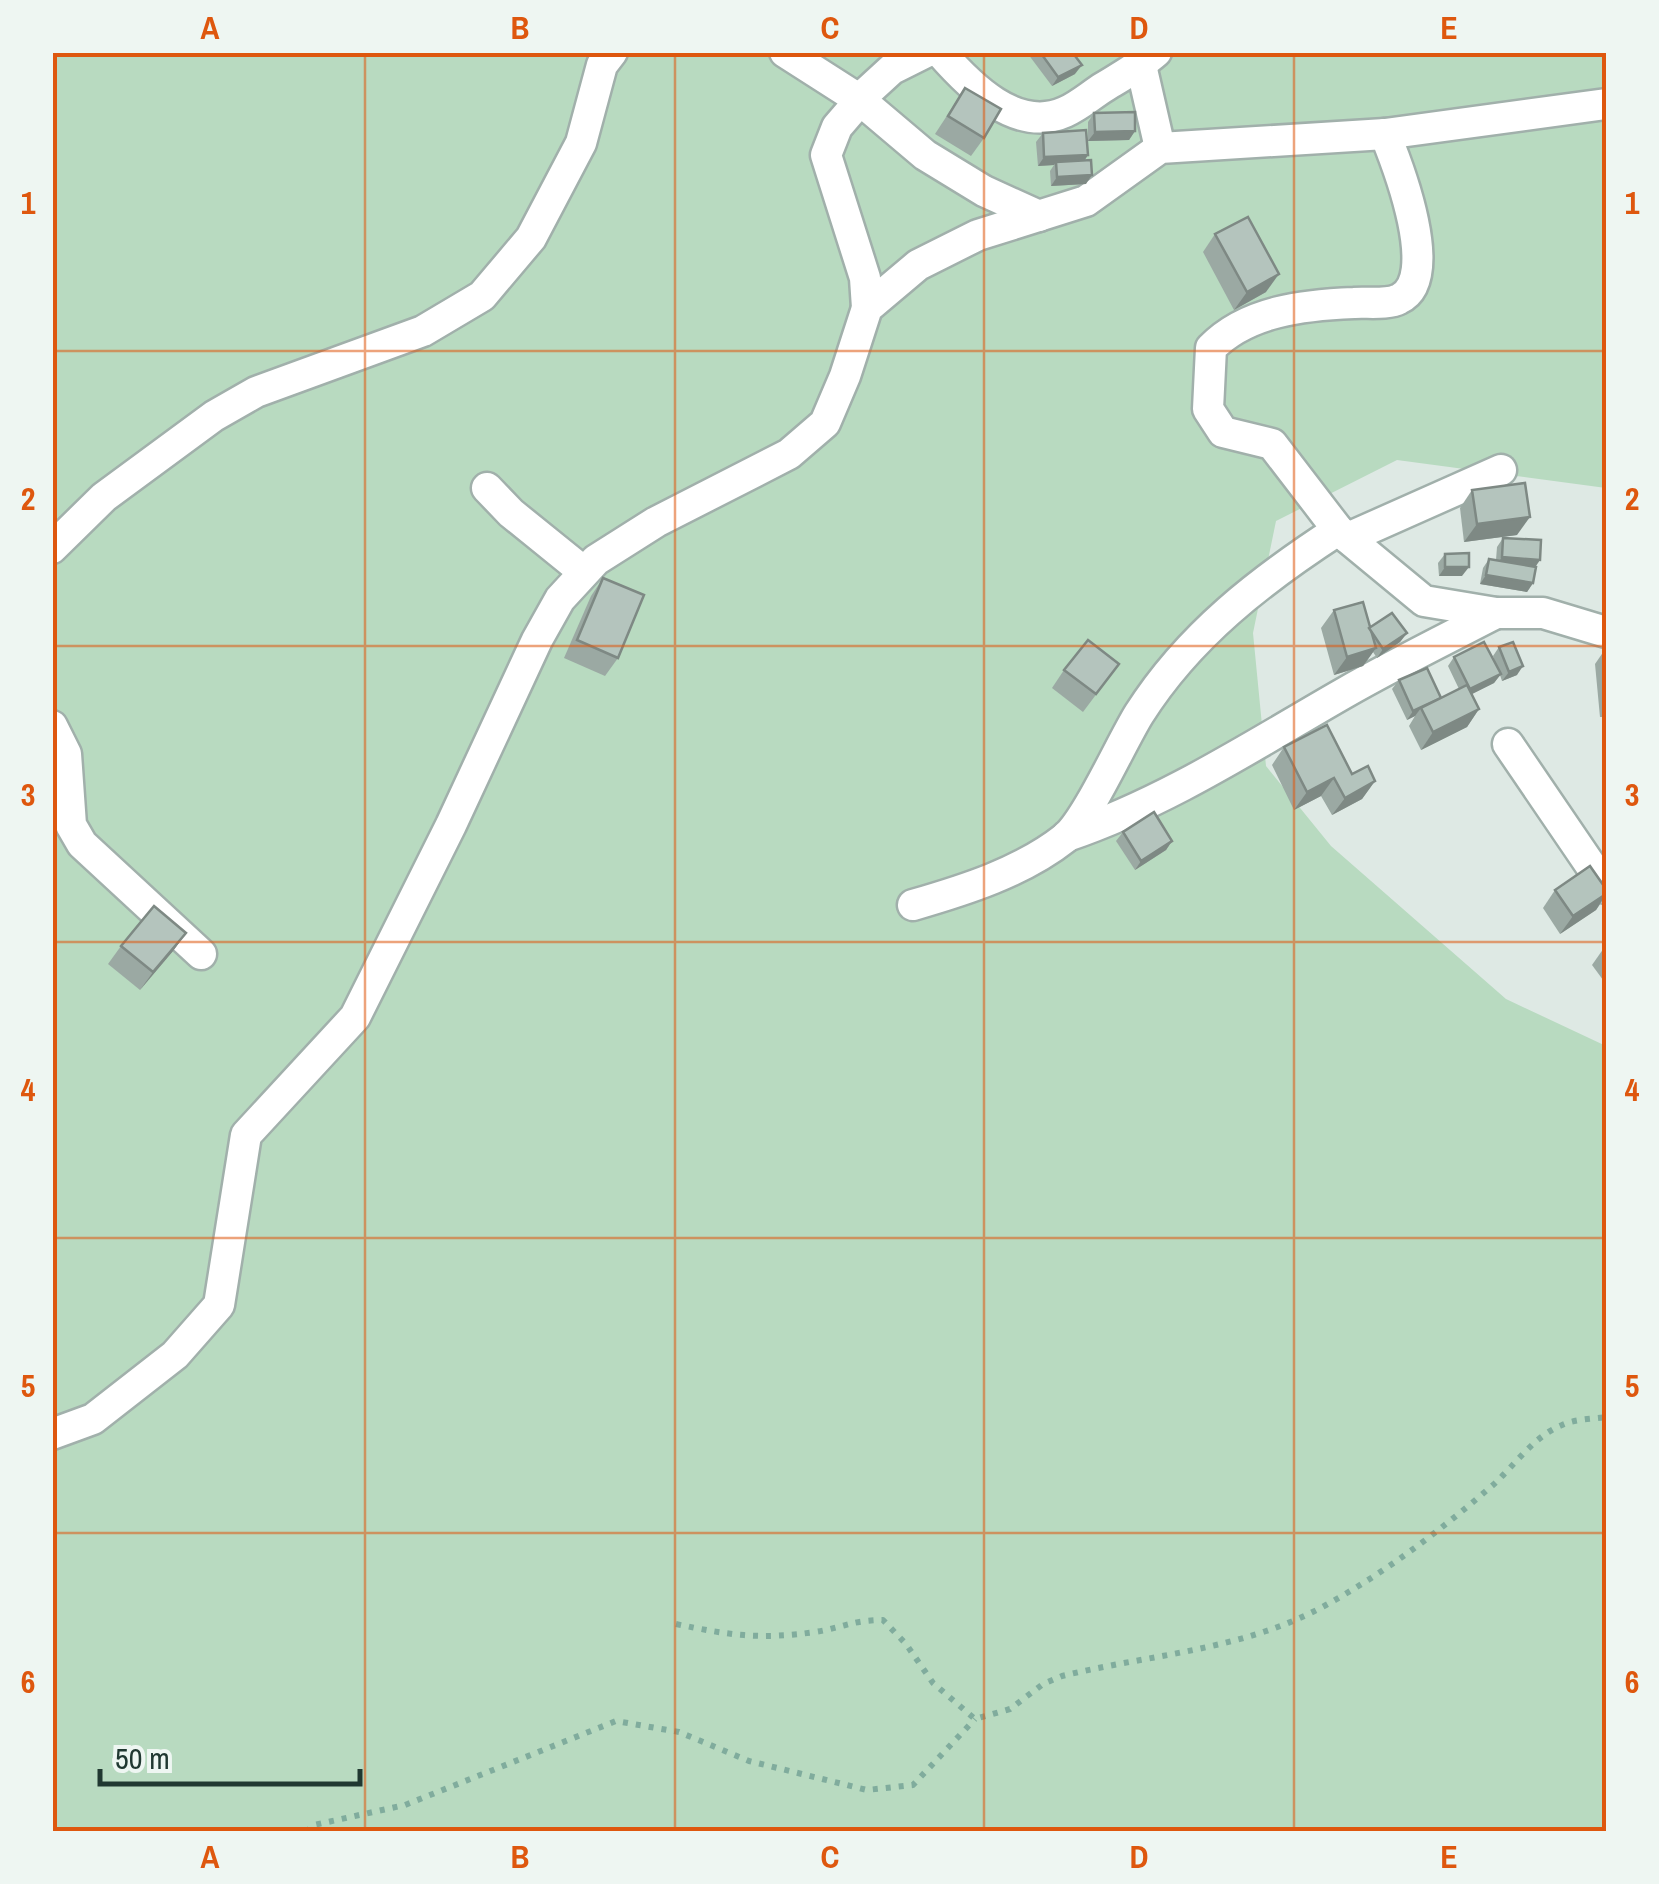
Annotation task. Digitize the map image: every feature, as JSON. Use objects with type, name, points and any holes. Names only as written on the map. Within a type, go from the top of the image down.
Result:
[{"type":"street","points":[[52,548],[104,497],[214,416],[256,392],[423,332],[482,296],[531,238],[581,143],[602,65],[612,52]]},
{"type":"street","points":[[785,52],[860,100],[926,155],[984,191],[1039,216]]},
{"type":"street","points":[[52,1434],[94,1419],[175,1355],[219,1305],[246,1135],[355,1016],[560,599],[596,560],[656,522],[789,454],[824,423],[846,376],[867,308],[866,278],[826,155],[837,127],[860,100],[892,69],[926,52]]},
{"type":"street","points":[[940,52],[964,80],[995,103],[1029,117],[1062,114],[1145,57],[1160,148]]},
{"type":"street","points":[[867,308],[918,265],[978,234],[1086,201],[1160,148],[1385,134],[1606,104]]},
{"type":"street","points":[[1385,134],[1410,206],[1418,264],[1413,287],[1398,300],[1319,304],[1230,329],[1212,348],[1208,409],[1223,432],[1272,444],[1343,534],[1424,601],[1496,612],[1543,612],[1606,632]]},
{"type":"street","points":[[1067,836],[1140,711],[1212,624],[1277,570],[1343,534],[1501,470]]},
{"type":"street","points":[[487,488],[511,514],[584,572]]},
{"type":"street","points":[[912,905],[965,890],[1020,865],[1067,836],[1119,819],[1496,612]]},
{"type":"street","points":[[52,726],[66,754],[70,825],[82,844],[201,954]]},
{"type":"street","points":[[1508,744],[1606,888]]},
{"type":"path","points":[[306,1832],[314,1825],[405,1805],[616,1721],[679,1732],[749,1761],[867,1790],[912,1785],[976,1719],[1010,1708],[1043,1684],[1062,1676],[1227,1644],[1285,1626],[1328,1604],[1430,1538],[1543,1436],[1563,1424],[1606,1417]]},
{"type":"path","points":[[676,1624],[739,1637],[818,1632],[856,1620],[882,1620],[906,1644],[933,1682],[976,1719]]},
{"type":"green space","points":[[52,53],[1606,53],[1606,488],[1397,460],[1276,521],[1253,633],[1266,766],[1331,846],[1506,999],[1606,1046],[1606,1831],[53,1831]]},
{"type":"building","points":[[1040,52],[1072,52],[1082,65],[1058,77]]},
{"type":"building","points":[[965,88],[1001,109],[984,138],[948,116]]},
{"type":"building","points":[[1135,112],[1135,131],[1095,132],[1094,113]]},
{"type":"building","points":[[1086,130],[1088,155],[1044,157],[1043,133]]},
{"type":"building","points":[[1091,160],[1092,175],[1057,177],[1056,162]]},
{"type":"building","points":[[1248,217],[1279,274],[1247,292],[1215,234]]},
{"type":"building","points":[[1525,483],[1530,517],[1477,524],[1472,490]]},
{"type":"building","points":[[1503,538],[1541,540],[1540,560],[1502,557]]},
{"type":"building","points":[[1469,553],[1469,567],[1445,567],[1445,554]]},
{"type":"building","points":[[1489,559],[1536,567],[1533,583],[1486,575]]},
{"type":"building","points":[[603,578],[644,595],[618,658],[577,640]]},
{"type":"building","points":[[1363,602],[1376,648],[1347,657],[1334,610]]},
{"type":"building","points":[[1392,613],[1407,633],[1383,649],[1369,628]]},
{"type":"building","points":[[1088,640],[1119,664],[1096,694],[1064,670]]},
{"type":"building","points":[[1484,642],[1501,674],[1470,689],[1454,657]]},
{"type":"building","points":[[1513,642],[1523,666],[1509,672],[1499,647]]},
{"type":"building","points":[[1427,668],[1441,698],[1413,711],[1399,680]]},
{"type":"building","points":[[1467,685],[1479,709],[1433,732],[1421,708]]},
{"type":"building","points":[[1327,725],[1352,774],[1368,766],[1375,781],[1345,798],[1334,778],[1307,792],[1284,747]]},
{"type":"building","points":[[1154,812],[1172,841],[1141,861],[1123,832]]},
{"type":"building","points":[[1590,866],[1606,894],[1573,916],[1555,890]]},
{"type":"building","points":[[154,906],[186,933],[153,972],[121,946]]}]
